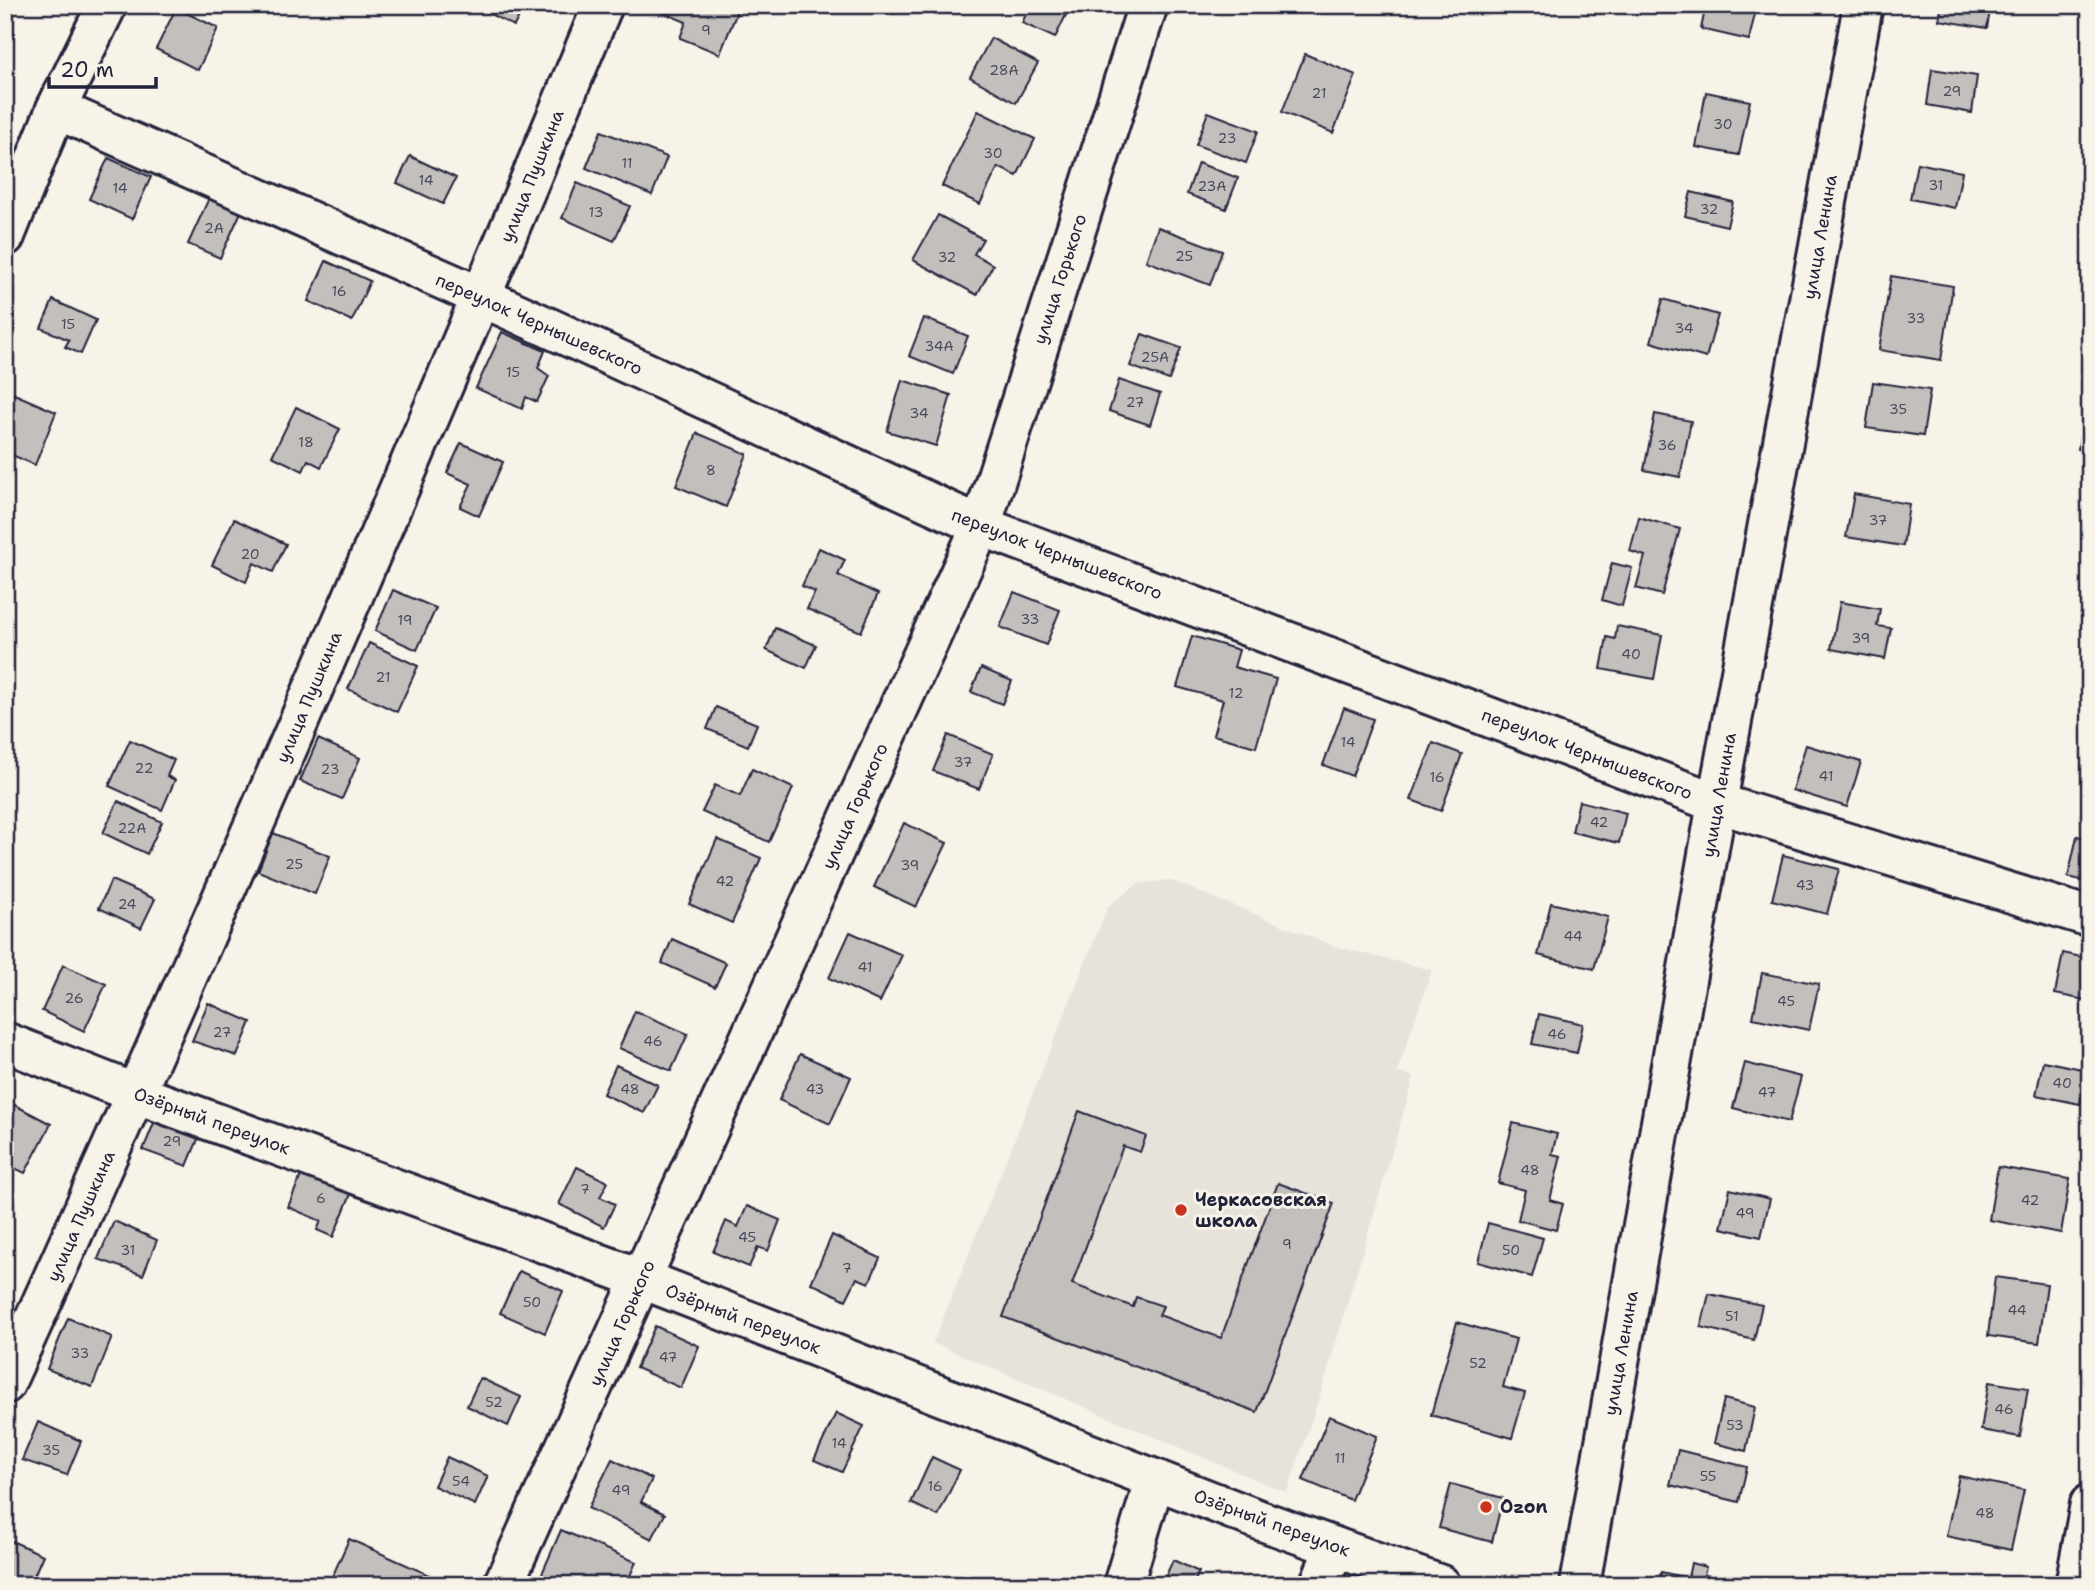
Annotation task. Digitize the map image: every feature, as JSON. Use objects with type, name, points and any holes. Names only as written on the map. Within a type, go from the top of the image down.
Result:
[{"type":"street","points":[[5,236],[57,109],[107,5]]},
{"type":"street","name":"улица Пушкина","points":[[5,1384],[136,1094],[482,297],[603,5]]},
{"type":"street","name":"улица Горького","points":[[503,1585],[981,526],[1149,5]]},
{"type":"street","name":"улица Ленина","points":[[1580,1585],[1717,803],[1863,5]]},
{"type":"street","name":"переулок Чернышевского","points":[[57,109],[482,297],[981,526],[1717,803],[2090,917]]},
{"type":"street","name":"Озёрный переулок","points":[[5,1042],[136,1094],[642,1279],[1155,1479],[1441,1585]]},
{"type":"street","points":[[1123,1585],[1155,1479]]},
{"type":"street","points":[[2074,1585],[2090,1504]]},
{"type":"street","points":[[1319,1585],[1335,1547]]},
{"type":"shaded area","name":"Черкасовская школа","points":[[1169,880],[1337,947],[1432,970],[1397,1072],[1414,1077],[1322,1390],[1287,1493],[933,1343],[1108,906],[1138,884]]},
{"type":"building","points":[[472,5],[525,5],[514,26]]},
{"type":"building","points":[[665,5],[719,5],[737,12],[720,54],[680,38],[686,22],[662,12]]},
{"type":"building","points":[[1030,5],[1045,5],[1066,15],[1055,38],[1022,23]]},
{"type":"building","points":[[1706,5],[1757,5],[1749,40],[1701,29]]},
{"type":"building","points":[[1942,5],[1991,5],[1987,28],[1939,20]]},
{"type":"building","points":[[176,8],[218,28],[198,70],[156,49]]},
{"type":"building","points":[[991,38],[1038,63],[1016,103],[970,77]]},
{"type":"building","points":[[1305,54],[1356,75],[1333,133],[1282,112]]},
{"type":"building","points":[[1932,69],[1977,76],[1972,113],[1927,105]]},
{"type":"building","points":[[1706,92],[1750,101],[1739,155],[1696,147]]},
{"type":"building","points":[[978,111],[1035,139],[1017,176],[998,167],[980,204],[942,186]]},
{"type":"building","points":[[1208,112],[1258,131],[1246,163],[1196,145]]},
{"type":"building","points":[[601,131],[667,157],[652,195],[586,168]]},
{"type":"building","points":[[410,156],[456,178],[443,204],[397,183]]},
{"type":"building","points":[[108,158],[151,177],[132,219],[89,199]]},
{"type":"building","points":[[1198,163],[1238,178],[1226,209],[1187,194]]},
{"type":"building","points":[[1917,163],[1962,172],[1955,208],[1910,199]]},
{"type":"building","points":[[577,183],[630,206],[614,241],[562,218]]},
{"type":"building","points":[[1691,192],[1733,202],[1727,226],[1685,216]]},
{"type":"building","points":[[209,198],[241,212],[220,258],[188,244]]},
{"type":"building","points":[[938,215],[983,239],[974,254],[993,265],[977,295],[913,260]]},
{"type":"building","points":[[1158,227],[1222,251],[1210,285],[1146,261]]},
{"type":"building","points":[[326,261],[370,281],[352,321],[308,301]]},
{"type":"building","points":[[1891,276],[1953,286],[1941,360],[1879,350]]},
{"type":"building","points":[[1663,299],[1718,315],[1706,358],[1651,342]]},
{"type":"building","points":[[53,300],[96,320],[81,354],[65,347],[69,340],[41,328]]},
{"type":"building","points":[[924,318],[968,336],[953,374],[909,356]]},
{"type":"building","points":[[502,332],[545,351],[538,368],[549,376],[537,402],[526,397],[522,409],[476,388]]},
{"type":"building","points":[[1142,334],[1181,348],[1169,380],[1130,366]]},
{"type":"building","points":[[902,380],[951,395],[936,446],[887,431]]},
{"type":"building","points":[[1119,380],[1160,394],[1150,425],[1109,411]]},
{"type":"building","points":[[1873,382],[1930,390],[1923,436],[1866,428]]},
{"type":"building","points":[[12,393],[56,412],[35,465],[5,452],[11,437],[5,435],[5,411]]},
{"type":"building","points":[[296,407],[340,429],[321,467],[308,460],[303,471],[272,456]]},
{"type":"building","points":[[1655,414],[1691,421],[1680,477],[1644,470]]},
{"type":"building","points":[[2081,430],[2090,432],[2090,451],[2078,449]]},
{"type":"building","points":[[697,433],[747,454],[726,507],[676,486]]},
{"type":"building","points":[[461,443],[503,462],[479,516],[460,507],[471,484],[447,473]]},
{"type":"building","points":[[1854,494],[1909,504],[1903,546],[1846,537]]},
{"type":"building","points":[[1639,517],[1680,529],[1662,595],[1636,588],[1645,556],[1630,551]]},
{"type":"building","points":[[234,519],[286,544],[273,572],[254,563],[246,582],[212,565]]},
{"type":"building","points":[[819,548],[845,560],[838,575],[878,594],[861,632],[807,609],[815,592],[802,586]]},
{"type":"building","points":[[1612,563],[1632,568],[1622,606],[1602,600]]},
{"type":"building","points":[[393,590],[436,608],[417,650],[375,631]]},
{"type":"building","points":[[1014,592],[1060,610],[1046,645],[1000,627]]},
{"type":"building","points":[[1840,602],[1880,609],[1877,626],[1891,628],[1885,659],[1831,649]]},
{"type":"building","points":[[1617,626],[1662,635],[1654,679],[1601,669],[1607,637],[1615,639]]},
{"type":"building","points":[[775,628],[816,645],[806,668],[766,650]]},
{"type":"building","points":[[1192,636],[1239,650],[1234,667],[1276,679],[1256,747],[1213,735],[1223,700],[1177,687]]},
{"type":"building","points":[[369,643],[418,666],[397,712],[348,689]]},
{"type":"building","points":[[981,668],[1012,681],[1002,704],[971,692]]},
{"type":"building","points":[[716,707],[757,724],[748,746],[707,729]]},
{"type":"building","points":[[1344,708],[1373,719],[1352,776],[1323,765]]},
{"type":"building","points":[[948,735],[993,754],[979,789],[933,771]]},
{"type":"building","points":[[318,739],[360,758],[342,799],[300,781]]},
{"type":"building","points":[[130,740],[174,760],[167,776],[175,780],[162,810],[109,786]]},
{"type":"building","points":[[1433,743],[1462,754],[1441,811],[1411,800]]},
{"type":"building","points":[[1806,745],[1861,762],[1847,807],[1792,790]]},
{"type":"building","points":[[752,769],[793,788],[769,842],[702,812],[715,785],[740,796]]},
{"type":"building","points":[[118,801],[162,822],[147,854],[103,833]]},
{"type":"building","points":[[1579,801],[1626,813],[1619,843],[1572,832]]},
{"type":"building","points":[[904,823],[947,843],[916,907],[874,887]]},
{"type":"building","points":[[273,833],[330,856],[315,894],[258,871]]},
{"type":"building","points":[[2077,836],[2090,839],[2090,882],[2068,877]]},
{"type":"building","points":[[717,839],[761,858],[732,923],[689,904]]},
{"type":"building","points":[[1783,855],[1839,869],[1827,914],[1772,900]]},
{"type":"building","points":[[111,880],[155,899],[141,928],[99,908]]},
{"type":"building","points":[[1551,903],[1608,917],[1594,969],[1538,955]]},
{"type":"building","points":[[850,932],[902,955],[880,1002],[829,978]]},
{"type":"building","points":[[672,939],[726,963],[715,987],[662,963]]},
{"type":"building","points":[[2063,953],[2090,959],[2090,1001],[2055,994]]},
{"type":"building","points":[[63,965],[106,984],[84,1031],[42,1011]]},
{"type":"building","points":[[1762,973],[1819,984],[1809,1030],[1753,1018]]},
{"type":"building","points":[[208,1003],[251,1022],[237,1056],[192,1041]]},
{"type":"building","points":[[635,1011],[688,1034],[671,1071],[619,1048]]},
{"type":"building","points":[[1539,1014],[1583,1024],[1577,1053],[1532,1044]]},
{"type":"building","points":[[800,1054],[851,1077],[830,1124],[779,1100]]},
{"type":"building","points":[[2043,1061],[2087,1070],[2080,1104],[2036,1095]]},
{"type":"building","points":[[1745,1063],[1801,1077],[1789,1122],[1733,1108]]},
{"type":"building","points":[[616,1065],[658,1085],[644,1113],[603,1094]]},
{"type":"building","points":[[5,1100],[51,1124],[25,1173],[6,1164],[5,1166]]},
{"type":"building","points":[[1079,1111],[1146,1136],[1140,1152],[1123,1146],[1072,1284],[1133,1307],[1136,1297],[1163,1306],[1159,1315],[1221,1338],[1278,1183],[1334,1203],[1257,1412],[1003,1317]]},
{"type":"building","points":[[158,1113],[201,1132],[187,1166],[143,1150]]},
{"type":"building","points":[[1513,1123],[1557,1134],[1552,1154],[1561,1156],[1550,1200],[1563,1204],[1556,1230],[1518,1220],[1525,1190],[1498,1183]]},
{"type":"building","points":[[577,1167],[608,1182],[600,1197],[615,1204],[604,1227],[559,1204]]},
{"type":"building","points":[[1998,1167],[2070,1179],[2061,1233],[1989,1220]]},
{"type":"building","points":[[304,1168],[353,1189],[333,1237],[317,1230],[321,1221],[288,1207]]},
{"type":"building","points":[[1730,1189],[1770,1199],[1761,1237],[1721,1228]]},
{"type":"building","points":[[747,1206],[780,1220],[768,1251],[758,1247],[749,1267],[713,1252],[726,1221],[738,1227]]},
{"type":"building","points":[[114,1221],[157,1240],[143,1275],[98,1259]]},
{"type":"building","points":[[1488,1223],[1543,1238],[1532,1277],[1478,1262]]},
{"type":"building","points":[[832,1235],[880,1258],[869,1283],[857,1278],[846,1300],[811,1283]]},
{"type":"building","points":[[519,1271],[563,1291],[545,1333],[500,1313]]},
{"type":"building","points":[[1995,1277],[2047,1284],[2039,1343],[1988,1336]]},
{"type":"building","points":[[1709,1294],[1762,1305],[1754,1340],[1701,1327]]},
{"type":"building","points":[[68,1318],[112,1337],[92,1387],[47,1369]]},
{"type":"building","points":[[1457,1322],[1516,1339],[1503,1387],[1525,1393],[1512,1438],[1431,1415]]},
{"type":"building","points":[[655,1326],[699,1346],[681,1388],[636,1368]]},
{"type":"building","points":[[480,1378],[521,1397],[508,1426],[467,1406]]},
{"type":"building","points":[[1989,1382],[2028,1388],[2020,1437],[1981,1430]]},
{"type":"building","points":[[1724,1399],[1755,1407],[1746,1451],[1714,1443]]},
{"type":"building","points":[[836,1413],[864,1426],[842,1472],[814,1460]]},
{"type":"building","points":[[1329,1416],[1377,1436],[1351,1500],[1303,1480]]},
{"type":"building","points":[[38,1422],[81,1441],[67,1475],[22,1460]]},
{"type":"building","points":[[1678,1450],[1747,1467],[1739,1502],[1670,1485]]},
{"type":"building","points":[[447,1457],[488,1476],[475,1505],[434,1486]]},
{"type":"building","points":[[932,1457],[960,1470],[938,1516],[911,1503]]},
{"type":"building","points":[[612,1459],[652,1479],[641,1502],[665,1514],[652,1539],[588,1508]]},
{"type":"building","points":[[1959,1476],[2024,1490],[2011,1550],[1946,1536]]},
{"type":"building","points":[[1451,1484],[1503,1498],[1492,1542],[1439,1528]]},
{"type":"building","points":[[561,1530],[636,1562],[626,1585],[537,1585]]},
{"type":"building","points":[[5,1538],[43,1555],[30,1585],[5,1585]]},
{"type":"building","points":[[349,1539],[438,1579],[436,1585],[329,1584]]},
{"type":"building","points":[[1173,1560],[1199,1572],[1193,1585],[1168,1585],[1163,1582]]},
{"type":"building","points":[[1691,1563],[1706,1567],[1704,1575],[1728,1580],[1727,1585],[1659,1585],[1661,1572],[1688,1578]]},
{"type":"place","name":"Черкасовская школа","points":[[1181,1210]]},
{"type":"place","name":"Ozon","points":[[1486,1507]]}]
